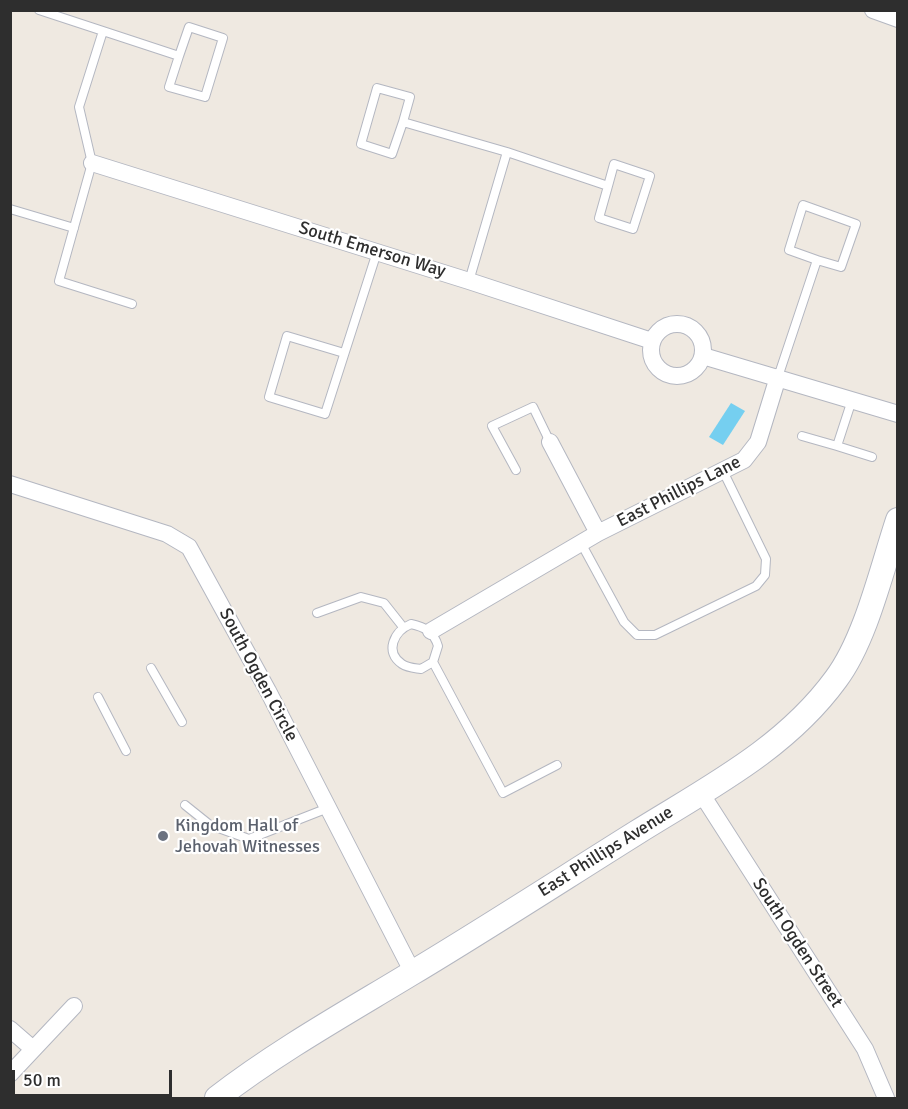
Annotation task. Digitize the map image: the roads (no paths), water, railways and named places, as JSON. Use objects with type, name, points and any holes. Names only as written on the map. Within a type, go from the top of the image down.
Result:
[{"type":"street","points":[[873,10],[897,19]]},
{"type":"street","name":"South Emerson Way","points":[[92,163],[652,341]]},
{"type":"street","points":[[671,324],[684,324],[696,330],[703,342],[703,356],[696,368],[690,372],[684,375],[670,375],[658,368],[651,356],[652,341],[659,330],[671,324]]},
{"type":"street","points":[[703,356],[897,414]]},
{"type":"street","name":"East Phillips Lane","points":[[431,631],[598,533],[744,460],[758,442],[778,377]]},
{"type":"street","name":"East Phillips Lane","points":[[550,442],[598,533]]},
{"type":"street","name":"South Ogden Circle","points":[[10,484],[167,534],[189,548],[268,691],[413,973]]},
{"type":"street","name":"East Phillips Avenue","points":[[217,1098],[320,1028],[413,973],[759,757],[813,707],[838,678],[868,615],[897,520]]},
{"type":"street","name":"South Ogden Street","points":[[701,793],[865,1049],[886,1098]]},
{"type":"street","points":[[10,1074],[74,1006]]},
{"type":"street","points":[[10,1029],[33,1049]]},
{"type":"lane","points":[[39,10],[179,56]]},
{"type":"lane","points":[[189,27],[223,38],[205,97],[170,87],[179,56],[189,27]]},
{"type":"lane","points":[[103,31],[79,107],[92,163],[59,281],[132,304]]},
{"type":"lane","points":[[377,88],[410,98],[403,122],[393,154],[361,144],[377,88]]},
{"type":"lane","points":[[403,122],[507,152],[608,186]]},
{"type":"lane","points":[[469,281],[507,152]]},
{"type":"lane","points":[[614,164],[650,176],[633,229],[599,218],[608,186],[614,164]]},
{"type":"lane","points":[[803,205],[856,224],[842,267],[817,260],[789,250],[803,205]]},
{"type":"lane","points":[[10,209],[74,228]]},
{"type":"lane","points":[[344,353],[287,336],[269,397],[325,414],[377,252]]},
{"type":"lane","points":[[778,377],[817,260]]},
{"type":"lane","points":[[837,446],[852,400]]},
{"type":"lane","points":[[516,470],[492,426],[533,407],[550,442]]},
{"type":"lane","points":[[802,436],[872,457]]},
{"type":"lane","points":[[581,543],[624,622],[637,635],[655,635],[756,586],[765,575],[766,559],[723,471]]},
{"type":"lane","points":[[317,613],[361,597],[384,603],[403,627]]},
{"type":"lane","points":[[434,662],[421,669],[403,664],[396,658],[392,646],[396,634],[403,627],[411,624],[431,631],[438,646],[434,662],[503,793],[556,765]]},
{"type":"lane","points":[[151,668],[182,722]]},
{"type":"lane","points":[[98,697],[126,751]]},
{"type":"lane","points":[[185,805],[210,825],[249,839],[328,808]]},
{"type":"water","points":[[731,403],[745,411],[723,445],[709,437]]},
{"type":"place","name":"Kingdom Hall of Jehovah Witnesses","points":[[163,836]]}]
